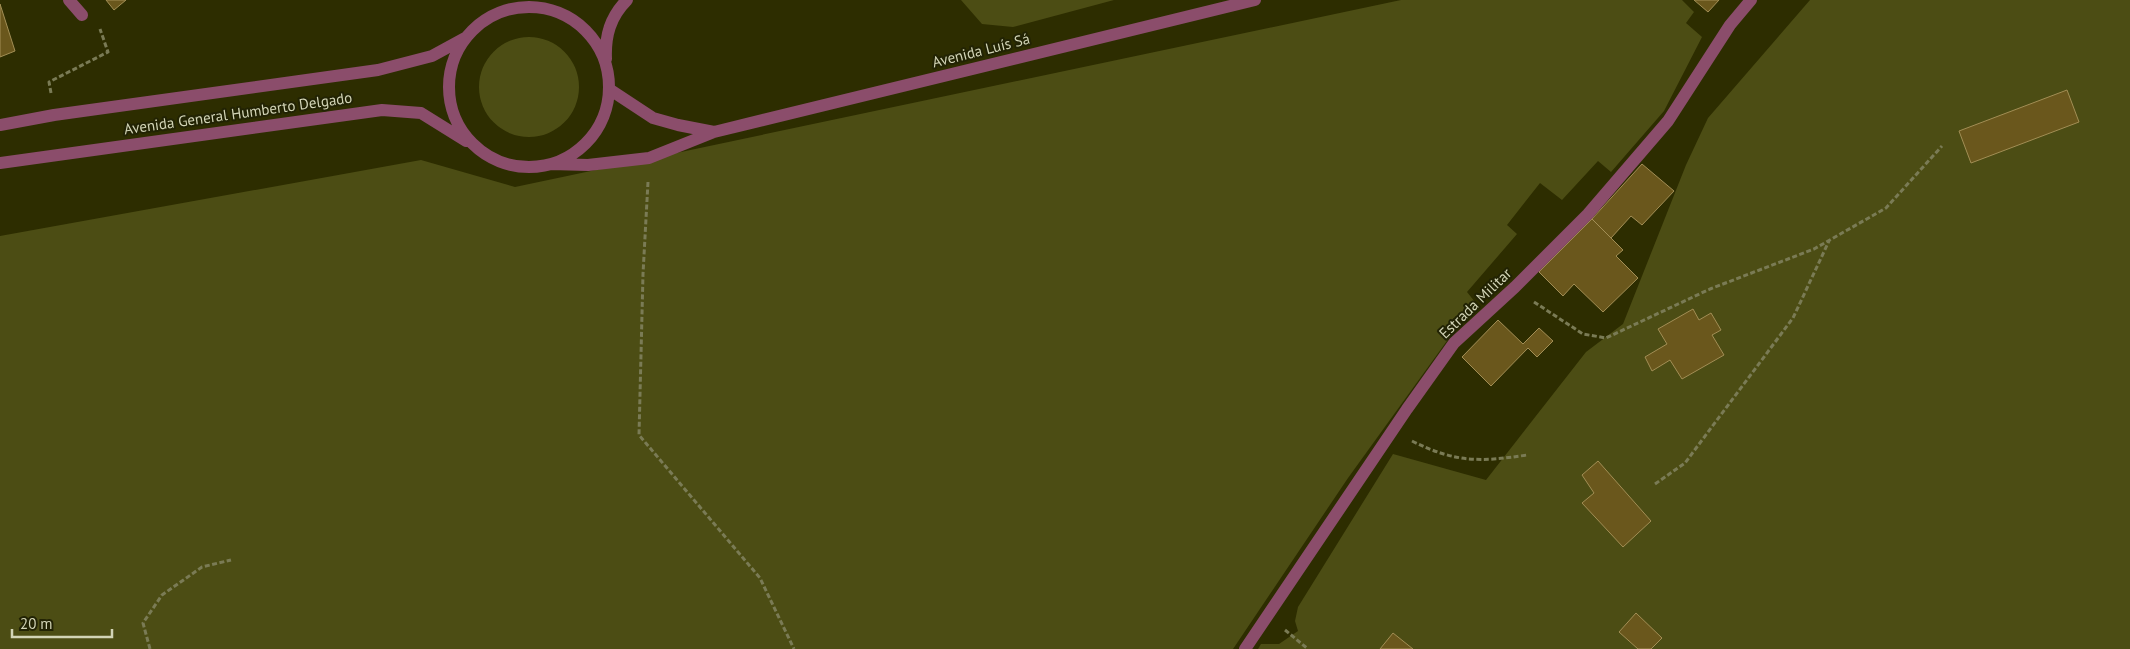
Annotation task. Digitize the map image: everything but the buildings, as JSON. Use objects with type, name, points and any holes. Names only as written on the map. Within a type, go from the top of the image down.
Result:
[{"type":"street","points":[[70,0],[82,16]]},
{"type":"street","points":[[546,8],[557,0]]},
{"type":"street","points":[[606,67],[598,46],[584,29],[566,16],[546,8],[523,7],[501,12],[481,22],[466,38],[454,58],[449,80],[449,96],[458,126],[472,144],[488,157],[508,164],[530,167],[551,164],[567,158],[581,148],[596,131],[605,111],[609,89],[605,45],[609,28],[618,8],[627,0]]},
{"type":"street","name":"Avenida Luís Sá","points":[[551,164],[588,165],[649,158],[714,132],[1255,0]]},
{"type":"street","name":"Estrada Militar","points":[[1245,649],[1454,343],[1515,287],[1588,214],[1668,122],[1730,25],[1751,0]]},
{"type":"street","name":"Avenida General Humberto Delgado","points":[[0,125],[54,115],[378,70],[432,56],[466,38]]},
{"type":"street","name":"Avenida Luís Sá","points":[[609,89],[653,118],[678,126],[714,132]]},
{"type":"street","name":"Avenida General Humberto Delgado","points":[[0,163],[382,110],[421,113],[472,144]]},
{"type":"path","points":[[54,115],[49,82],[108,52],[100,28],[82,16]]},
{"type":"path","points":[[1515,287],[1547,312],[1583,334],[1606,338],[1710,289],[1814,249],[1829,241],[1886,208],[1942,146]]},
{"type":"path","points":[[649,158],[643,274],[639,435],[760,578],[794,649]]},
{"type":"path","points":[[1655,484],[1685,463],[1793,318],[1829,241]]},
{"type":"path","points":[[1393,430],[1446,457],[1486,462],[1527,455]]},
{"type":"path","points":[[150,649],[143,623],[162,595],[202,567],[231,560]]},
{"type":"path","points":[[1270,614],[1276,622],[1308,649]]},
{"type":"shaded area","points":[[961,0],[1114,0],[1013,27],[982,24]]},
{"type":"shaded area","points":[[1401,0],[1682,0],[1694,12],[1686,23],[1702,37],[1664,111],[1611,172],[1598,161],[1562,200],[1540,183],[1507,225],[1517,234],[1467,292],[1475,302],[1348,478],[1233,649],[0,649],[0,236],[421,160],[515,187]]},
{"type":"shaded area","points":[[1810,0],[2130,0],[2130,649],[1258,649],[1261,644],[1279,644],[1298,631],[1295,621],[1298,607],[1393,454],[1486,480],[1586,352],[1623,324],[1686,165],[1708,118]]},
{"type":"shaded area","points":[[529,37],[539,38],[557,45],[571,59],[578,77],[578,97],[571,115],[557,129],[539,136],[529,137],[519,136],[501,129],[487,115],[480,97],[479,87],[480,77],[487,59],[501,45],[519,38]]}]
